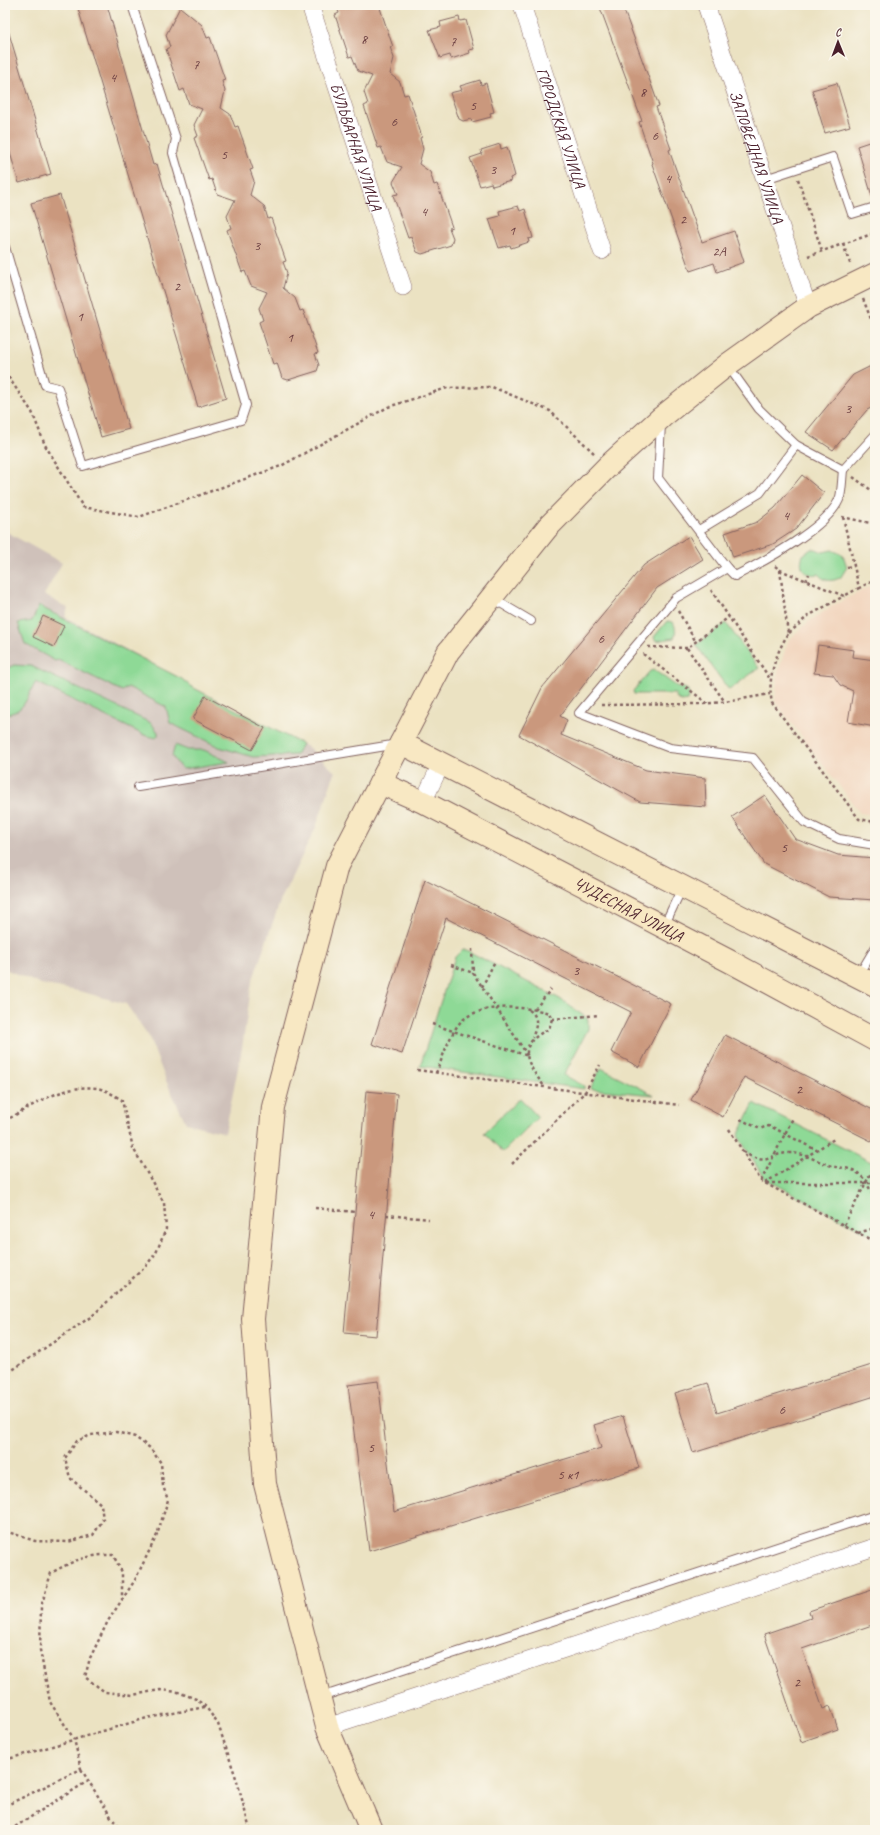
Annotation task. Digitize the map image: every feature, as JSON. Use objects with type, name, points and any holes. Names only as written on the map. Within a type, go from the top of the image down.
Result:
[{"type":"street","name":"БУЛЬВАРНАЯ УЛИЦА","points":[[310,5],[403,287]]},
{"type":"street","name":"ГОРОДСКАЯ УЛИЦА","points":[[522,5],[602,251]]},
{"type":"street","name":"ЗАПОВЕДНАЯ УЛИЦА","points":[[706,5],[808,307]]},
{"type":"street","points":[[371,1830],[327,1727],[265,1484],[253,1319],[273,1107],[337,866],[448,652],[547,528],[608,466],[662,417],[727,365],[808,307],[875,274]]},
{"type":"street","points":[[401,743],[867,981]]},
{"type":"street","points":[[423,802],[440,764]]},
{"type":"street","name":"ЧУДЕСНАЯ УЛИЦА","points":[[380,783],[423,802],[663,927],[875,1040]]},
{"type":"street","points":[[327,1727],[875,1547]]},
{"type":"lane","points":[[5,247],[45,385],[58,388],[83,466],[241,420],[246,405],[173,153],[176,139],[132,5]]},
{"type":"lane","points":[[765,179],[833,156],[852,214],[875,207]]},
{"type":"lane","points":[[727,365],[759,409],[796,445],[843,470]]},
{"type":"lane","points":[[662,417],[658,478],[727,568],[735,576],[767,560],[823,521],[840,497],[843,470],[875,435]]},
{"type":"lane","points":[[699,530],[760,492],[796,445]]},
{"type":"lane","points":[[727,568],[676,598],[579,713],[670,748],[753,758],[804,822],[838,839],[875,845]]},
{"type":"lane","points":[[492,598],[532,621]]},
{"type":"lane","points":[[138,788],[401,743]]},
{"type":"lane","points":[[663,927],[682,887]]},
{"type":"lane","points":[[867,981],[875,948]]},
{"type":"lane","points":[[320,1698],[875,1515]]},
{"type":"path","points":[[794,169],[822,251]]},
{"type":"path","points":[[792,262],[875,232]]},
{"type":"path","points":[[5,372],[32,412],[45,445],[61,474],[83,507],[139,517],[281,466],[388,407],[447,388],[492,387],[550,411],[608,466]]},
{"type":"path","points":[[843,470],[875,493]]},
{"type":"path","points":[[828,515],[875,524]]},
{"type":"path","points":[[843,517],[859,588]]},
{"type":"path","points":[[767,560],[780,570],[844,596]]},
{"type":"path","points":[[847,567],[854,566]]},
{"type":"path","points":[[780,570],[788,634]]},
{"type":"path","points":[[806,581],[809,574]]},
{"type":"path","points":[[875,580],[808,616],[788,634],[779,649],[772,670],[770,694],[772,704],[859,819],[875,822]]},
{"type":"path","points":[[705,581],[771,680]]},
{"type":"path","points":[[672,602],[696,642]]},
{"type":"path","points":[[634,647],[687,648],[729,617]]},
{"type":"path","points":[[634,647],[708,704]]},
{"type":"path","points":[[687,648],[725,702]]},
{"type":"path","points":[[586,705],[708,704],[770,694]]},
{"type":"path","points":[[472,949],[473,973],[528,1056]]},
{"type":"path","points":[[482,987],[495,961]]},
{"type":"path","points":[[451,965],[473,973]]},
{"type":"path","points":[[535,1009],[551,989]]},
{"type":"path","points":[[436,1073],[454,1032],[462,1020],[470,1014],[496,1008],[535,1009],[549,1013],[552,1019],[549,1029],[532,1039]]},
{"type":"path","points":[[527,1009],[531,1010],[536,1020],[536,1028],[529,1044],[528,1056],[531,1069],[544,1087]]},
{"type":"path","points":[[552,1019],[599,1015]]},
{"type":"path","points":[[432,1024],[528,1056]]},
{"type":"path","points":[[512,1164],[585,1092],[600,1065]]},
{"type":"path","points":[[417,1070],[679,1105]]},
{"type":"path","points":[[5,1121],[38,1102],[72,1089],[98,1088],[122,1100],[133,1148],[164,1203],[166,1229],[156,1253],[145,1267],[92,1316],[5,1374]]},
{"type":"path","points":[[761,1180],[793,1118]]},
{"type":"path","points":[[740,1119],[760,1130],[769,1126],[816,1150]]},
{"type":"path","points":[[729,1130],[761,1180],[875,1242]]},
{"type":"path","points":[[765,1183],[834,1139]]},
{"type":"path","points":[[743,1151],[760,1160],[773,1158],[790,1152],[826,1165],[853,1170],[860,1175],[875,1196]]},
{"type":"path","points":[[844,1226],[875,1166]]},
{"type":"path","points":[[765,1183],[875,1183]]},
{"type":"path","points":[[315,1208],[355,1212]]},
{"type":"path","points":[[386,1215],[430,1219]]},
{"type":"path","points":[[858,1233],[875,1228]]},
{"type":"path","points":[[5,1531],[35,1541],[68,1542],[93,1535],[103,1520],[101,1504],[70,1478],[65,1458],[77,1441],[91,1435],[116,1432],[135,1437],[150,1448],[161,1463],[163,1486],[168,1500],[157,1536],[135,1580],[108,1621],[90,1658],[85,1677],[105,1692],[133,1695],[160,1690],[178,1692],[196,1699],[206,1707],[218,1724],[238,1784],[250,1830]]},
{"type":"path","points":[[122,1600],[122,1572],[112,1555],[94,1554],[71,1562],[51,1573],[41,1607],[40,1650],[50,1702],[74,1739],[80,1769],[113,1820],[123,1830]]},
{"type":"path","points":[[5,1760],[147,1718],[206,1707]]},
{"type":"path","points":[[5,1806],[80,1769]]},
{"type":"path","points":[[10,1830],[88,1781]]},
{"type":"shaded area","points":[[5,531],[62,563],[44,595],[68,608],[65,617],[182,679],[190,686],[308,747],[335,772],[316,827],[281,899],[252,982],[242,1048],[225,1133],[186,1123],[167,1083],[148,1035],[126,1004],[83,992],[40,984],[5,969]]},
{"type":"shaded area","points":[[875,584],[875,815],[860,813],[775,701],[778,672],[788,641],[807,623],[832,606]]},
{"type":"green space","points":[[811,549],[816,549],[823,552],[832,550],[843,555],[847,567],[841,577],[835,580],[826,580],[818,574],[813,575],[806,572],[801,563],[803,555]]},
{"type":"green space","points":[[39,606],[182,679],[190,686],[302,744],[296,755],[253,757],[219,747],[170,723],[166,707],[128,687],[122,691],[58,660],[55,661],[25,644],[18,623],[32,621]]},
{"type":"green space","points":[[667,621],[673,622],[674,624],[674,638],[656,641],[654,637]]},
{"type":"green space","points":[[726,623],[759,668],[729,690],[696,645]]},
{"type":"green space","points":[[14,665],[31,666],[151,723],[158,732],[158,736],[156,738],[144,735],[36,682],[25,703],[17,711],[5,714],[5,669]]},
{"type":"green space","points":[[654,670],[679,688],[688,690],[689,695],[687,700],[682,701],[677,699],[675,694],[634,694],[633,691],[650,671]]},
{"type":"green space","points":[[175,745],[188,750],[204,750],[229,762],[183,769],[172,756]]},
{"type":"green space","points":[[462,950],[466,950],[560,999],[588,1019],[588,1029],[564,1075],[584,1086],[584,1089],[420,1066],[455,957]]},
{"type":"green space","points":[[601,1068],[654,1095],[590,1089]]},
{"type":"green space","points":[[520,1098],[538,1117],[503,1152],[484,1133]]},
{"type":"green space","points":[[754,1103],[875,1164],[875,1237],[764,1178],[738,1136]]},
{"type":"building","points":[[77,5],[107,5],[153,165],[157,164],[226,398],[198,407]]},
{"type":"building","points":[[336,5],[379,5],[393,47],[390,47],[394,58],[390,74],[400,82],[404,95],[408,94],[422,137],[420,138],[423,149],[419,164],[430,172],[434,185],[437,184],[452,227],[449,228],[453,238],[451,245],[422,254],[417,252],[411,237],[408,238],[393,195],[398,194],[393,182],[402,167],[387,162],[381,147],[378,148],[364,106],[368,104],[364,92],[372,76],[358,71],[352,56],[349,57],[335,15],[339,13]]},
{"type":"building","points":[[599,5],[622,5],[659,106],[656,107],[671,149],[669,150],[702,242],[734,231],[744,262],[717,272],[714,263],[690,271],[652,164],[653,163],[639,122],[642,121]]},
{"type":"building","points":[[180,7],[202,25],[207,38],[210,37],[225,80],[222,81],[225,91],[221,108],[230,114],[235,127],[238,126],[253,169],[250,170],[254,181],[250,195],[264,206],[268,219],[271,218],[286,261],[283,262],[287,273],[283,288],[295,298],[300,311],[303,310],[318,353],[315,354],[319,365],[317,371],[288,380],[282,378],[277,363],[273,364],[259,322],[263,320],[259,308],[267,292],[251,286],[245,271],[242,272],[227,230],[231,228],[227,216],[235,200],[217,194],[212,179],[209,180],[194,138],[198,136],[194,125],[202,109],[189,104],[184,89],[180,91],[166,49],[170,47],[166,35]]},
{"type":"building","points":[[459,17],[460,21],[466,20],[474,49],[469,50],[470,53],[451,59],[450,55],[440,58],[429,30],[441,27],[440,22]]},
{"type":"building","points":[[5,30],[8,30],[51,174],[19,183],[5,136]]},
{"type":"building","points":[[480,80],[481,85],[486,83],[494,112],[490,113],[491,117],[472,122],[471,119],[463,121],[459,119],[450,93],[462,90],[460,86]]},
{"type":"building","points":[[837,83],[850,126],[825,133],[812,90]]},
{"type":"building","points":[[875,140],[875,196],[872,196],[857,146]]},
{"type":"building","points":[[500,144],[501,149],[507,147],[515,176],[510,178],[511,181],[492,186],[491,183],[480,186],[470,158],[482,154],[481,150]]},
{"type":"building","points":[[60,195],[129,429],[101,437],[31,203]]},
{"type":"building","points":[[518,206],[520,211],[525,209],[533,238],[528,239],[529,242],[511,248],[510,245],[499,248],[489,219],[500,216],[499,211]]},
{"type":"building","points":[[875,364],[875,406],[867,410],[833,450],[806,432],[853,375]]},
{"type":"building","points":[[802,475],[824,493],[796,529],[773,544],[733,557],[725,533],[757,522],[775,508]]},
{"type":"building","points":[[689,536],[703,559],[657,588],[560,716],[567,720],[561,735],[646,770],[705,778],[706,807],[640,802],[519,735],[542,688],[644,565]]},
{"type":"building","points":[[43,616],[64,626],[54,647],[33,637]]},
{"type":"building","points":[[818,645],[854,650],[853,657],[875,660],[875,727],[848,722],[853,691],[840,685],[833,675],[814,673]]},
{"type":"building","points":[[205,696],[265,728],[252,750],[193,719]]},
{"type":"building","points":[[765,795],[795,839],[838,855],[875,858],[875,900],[829,897],[764,864],[732,817]]},
{"type":"building","points":[[425,880],[671,1004],[639,1067],[611,1052],[631,1012],[446,918],[402,1054],[372,1044]]},
{"type":"building","points":[[725,1035],[875,1111],[875,1143],[744,1077],[723,1117],[691,1100]]},
{"type":"building","points":[[366,1091],[397,1094],[376,1336],[344,1333]]},
{"type":"building","points":[[875,1364],[875,1396],[693,1453],[675,1393],[708,1383],[717,1413]]},
{"type":"building","points":[[378,1381],[394,1512],[601,1448],[594,1425],[623,1416],[639,1468],[369,1551],[348,1385]]},
{"type":"building","points":[[875,1589],[875,1624],[802,1649],[823,1709],[830,1706],[838,1729],[801,1742],[764,1634],[811,1618],[809,1611]]}]
